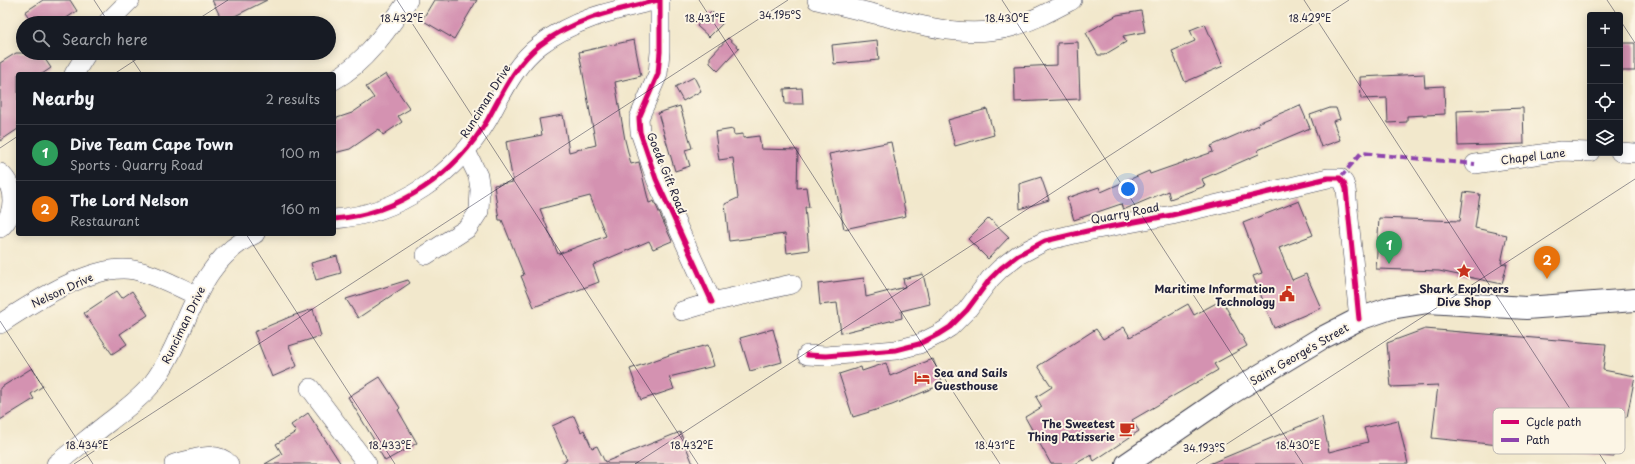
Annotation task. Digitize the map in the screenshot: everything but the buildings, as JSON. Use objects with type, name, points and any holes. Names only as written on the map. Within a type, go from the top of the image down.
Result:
[{"type":"main road","name":"Saint George's Street","points":[[1127,464],[1228,395],[1320,339],[1359,319],[1391,308],[1428,302],[1526,308],[1635,300]]},
{"type":"street","points":[[114,16],[130,0]]},
{"type":"street","points":[[336,79],[352,67],[374,45],[408,0]]},
{"type":"street","name":"Runciman Drive","points":[[336,219],[357,216],[380,210],[401,201],[441,176],[466,152],[487,120],[514,71],[538,46],[563,29],[594,16],[659,0]]},
{"type":"street","name":"Goede Gift Road","points":[[659,0],[660,52],[658,74],[639,118],[640,132],[656,179],[712,302]]},
{"type":"street","points":[[817,0],[915,24],[955,32],[979,32],[995,30],[1033,19],[1072,0]]},
{"type":"street","points":[[76,72],[83,60]]},
{"type":"street","name":"Chapel Lane","points":[[1475,164],[1561,151],[1587,152]]},
{"type":"street","points":[[426,255],[468,228],[479,211],[480,189],[478,176],[466,152]]},
{"type":"street","points":[[1623,152],[1635,153]]},
{"type":"street","points":[[0,228],[8,217],[13,197],[8,173]]},
{"type":"street","name":"Quarry Road","points":[[808,355],[826,356],[890,351],[919,344],[950,327],[967,310],[990,279],[1001,268],[1018,255],[1045,241],[1087,231],[1172,215],[1328,178],[1340,178],[1346,189],[1359,319]]},
{"type":"street","name":"Runciman Drive","points":[[56,464],[126,409],[152,385],[166,364],[196,295],[222,257],[253,236]]},
{"type":"street","name":"Nelson Drive","points":[[0,324],[35,301],[86,277],[110,271],[133,270],[196,295]]},
{"type":"street","points":[[682,311],[712,302],[792,284]]},
{"type":"street","points":[[310,388],[367,464]]},
{"type":"street","points":[[174,464],[213,456],[221,458],[229,464]]},
{"type":"marked path","points":[[1340,178],[1361,153],[1475,164]]},
{"type":"cycle path","points":[[336,219],[358,216],[403,200],[423,188],[442,173],[460,157],[475,139],[510,79],[523,61],[540,45],[553,36],[567,28],[596,16],[658,0]]},
{"type":"cycle path","points":[[660,0],[660,52],[658,74],[639,118],[640,132],[656,179],[712,302]]},
{"type":"cycle path","points":[[807,355],[826,356],[896,350],[919,344],[950,327],[967,310],[990,279],[1001,268],[1018,255],[1045,241],[1087,231],[1172,215],[1328,178],[1340,178],[1346,189],[1359,319]]},
{"type":"place","name":"Dive Team Cape Town","points":[[1389,264]]},
{"type":"place","name":"Shark Explorers Dive Shop","points":[[1464,271]]},
{"type":"place","name":"The Lord Nelson","points":[[1547,279]]},
{"type":"place","name":"Maritime Information Technology","points":[[1287,294]]},
{"type":"place","name":"Sea and Sails Guesthouse","points":[[922,378]]},
{"type":"place","name":"The Sweetest Thing Patisserie","points":[[1127,429]]}]
